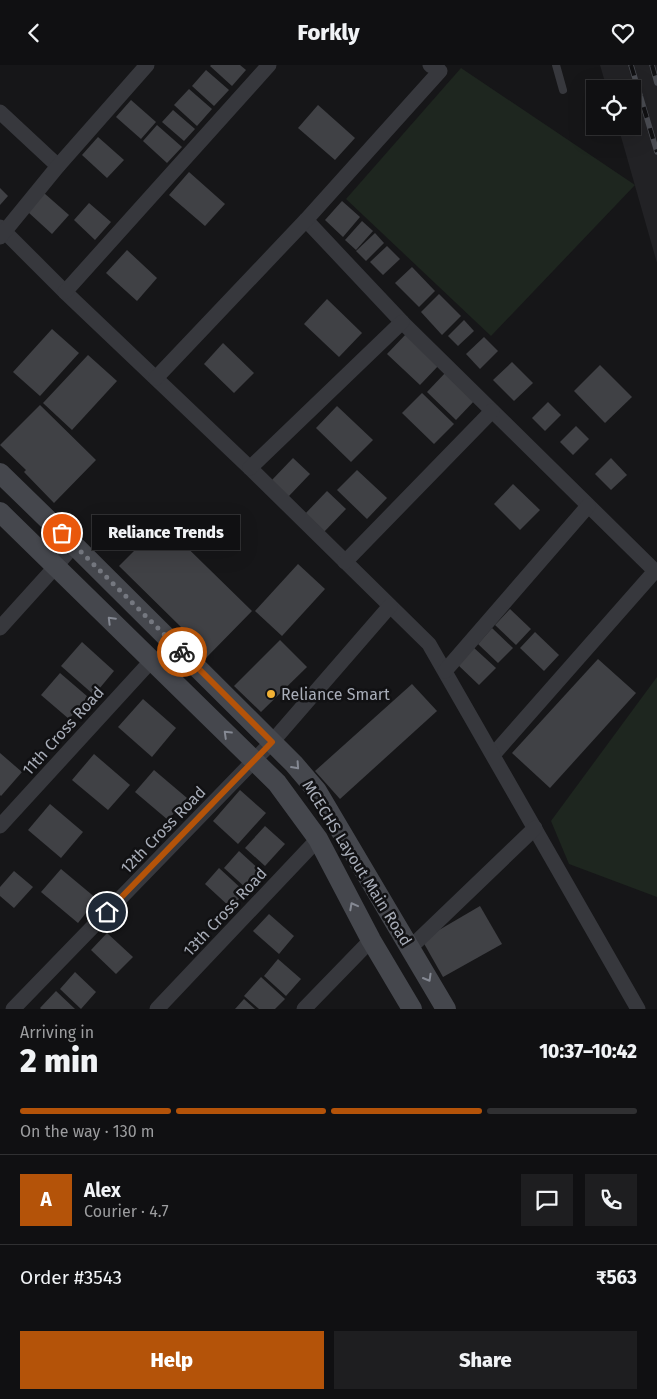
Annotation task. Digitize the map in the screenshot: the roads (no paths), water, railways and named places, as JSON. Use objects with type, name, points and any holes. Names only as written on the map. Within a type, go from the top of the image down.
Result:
[{"type":"main road","name":"MCECHS Layout Main Road","points":[[0,473],[294,764],[317,791],[446,1009]]},
{"type":"main road","name":"MCECHS Layout Main Road","points":[[0,512],[277,783],[318,839],[371,940],[412,1009]]},
{"type":"street","points":[[147,65],[2,232],[250,468],[429,644],[638,1009]]},
{"type":"street","points":[[65,292],[269,65]]},
{"type":"street","points":[[156,378],[306,220],[440,71],[430,65]]},
{"type":"street","points":[[0,112],[58,166]]},
{"type":"street","points":[[306,220],[402,322],[655,571],[493,755]]},
{"type":"street","points":[[250,468],[402,322]]},
{"type":"street","points":[[345,562],[492,411]]},
{"type":"street","points":[[445,671],[588,505]]},
{"type":"street","points":[[0,628],[74,545]]},
{"type":"street","name":"12th Cross Road","points":[[13,1009],[255,761],[390,606]]},
{"type":"street","name":"11th Cross Road","points":[[0,826],[152,660]]},
{"type":"street","points":[[410,948],[535,829]]},
{"type":"street","name":"13th Cross Road","points":[[157,1009],[318,839]]},
{"type":"street","points":[[304,1009],[371,940]]},
{"type":"lane","points":[[556,65],[563,90]]},
{"type":"railway","points":[[631,65],[657,152]]},
{"type":"railway","points":[[652,65],[657,83]]},
{"type":"place","name":"Reliance Trends","points":[[62,533]]},
{"type":"place","name":"Reliance Smart","points":[[271,694]]}]
